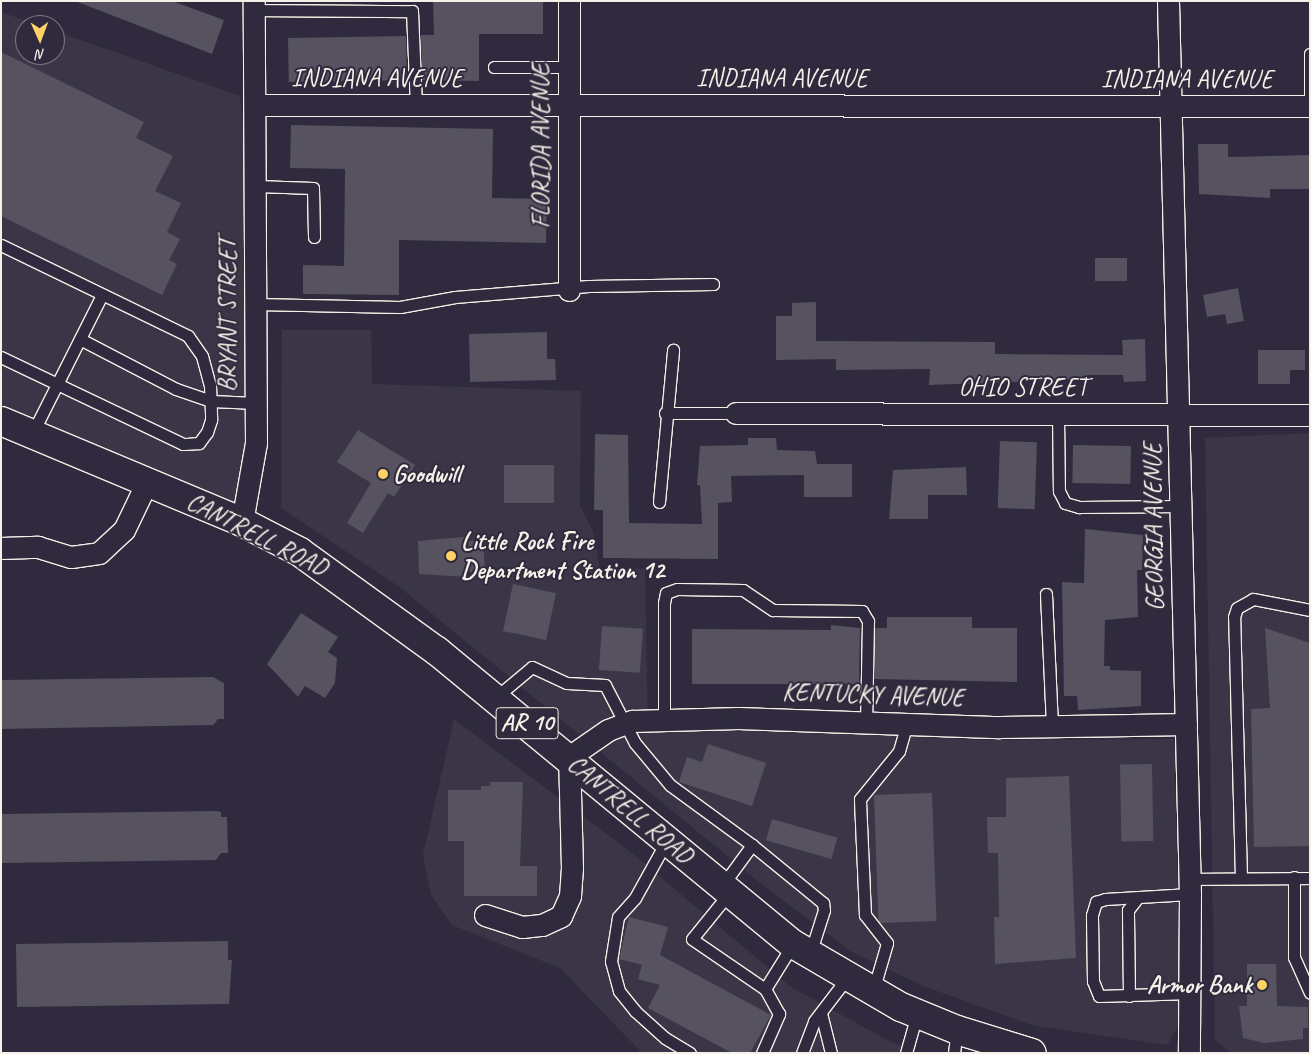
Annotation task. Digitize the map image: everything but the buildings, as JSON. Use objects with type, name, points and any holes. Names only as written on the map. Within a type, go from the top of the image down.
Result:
[{"type":"main road","name":"CANTRELL ROAD","points":[[1,422],[242,522],[336,575],[569,758],[666,842],[802,949],[872,992],[917,1013],[956,1041],[1032,1053]]},
{"type":"street","name":"FLORIDA AVENUE","points":[[569,1],[569,290]]},
{"type":"street","name":"GEORGIA AVENUE","points":[[1168,1],[1180,414],[1190,886],[1190,1053]]},
{"type":"street","name":"BRYANT STREET","points":[[242,522],[254,467],[256,403],[254,6]]},
{"type":"street","name":"INDIANA AVENUE","points":[[255,106],[1310,106]]},
{"type":"street","name":"OHIO STREET","points":[[736,413],[1310,415]]},
{"type":"street","points":[[1,548],[38,547],[71,557],[99,553],[124,530],[147,482]]},
{"type":"street","name":"KENTUCKY AVENUE","points":[[569,758],[624,723],[664,719],[907,724],[1186,724]]},
{"type":"street","points":[[486,914],[530,927],[554,921],[566,909],[572,868],[569,758]]},
{"type":"lane","points":[[254,6],[412,11],[416,106]]},
{"type":"lane","points":[[1310,54],[1310,97]]},
{"type":"lane","points":[[494,67],[569,67]]},
{"type":"lane","points":[[256,186],[313,188],[314,237]]},
{"type":"lane","points":[[1,245],[188,336],[202,356],[211,400],[207,432],[199,443],[183,444],[56,386],[1,357]]},
{"type":"lane","points":[[256,304],[400,308],[455,297],[569,290],[589,286],[713,284]]},
{"type":"lane","points":[[32,434],[102,295]]},
{"type":"lane","points":[[80,339],[176,389],[211,400],[256,403]]},
{"type":"lane","points":[[660,502],[664,413],[673,350]]},
{"type":"lane","points":[[664,413],[736,413]]},
{"type":"lane","points":[[1058,414],[1060,490],[1065,503],[1079,507],[1181,506]]},
{"type":"lane","points":[[664,719],[664,598],[670,590],[687,589],[743,590],[773,610],[862,611],[868,621],[866,722]]},
{"type":"lane","points":[[1046,594],[1052,724]]},
{"type":"lane","points":[[1241,878],[1234,617],[1237,608],[1252,599],[1310,610]]},
{"type":"lane","points":[[494,698],[528,668],[541,668],[566,683],[605,685],[624,723],[646,760],[678,792],[752,845],[825,906],[802,949],[765,989]]},
{"type":"lane","points":[[872,992],[887,943],[865,915],[860,798],[899,751],[907,724]]},
{"type":"lane","points":[[666,842],[635,898],[618,917],[611,961],[619,991],[635,1012],[665,1038],[690,1053]]},
{"type":"lane","points":[[752,845],[726,889],[692,939],[765,989],[779,1014],[762,1053]]},
{"type":"lane","points":[[1294,877],[1294,957],[1310,993]]},
{"type":"lane","points":[[1190,993],[1103,997],[1096,993],[1092,914],[1096,902],[1241,878],[1310,878]]},
{"type":"lane","points":[[1129,996],[1128,910],[1138,896]]},
{"type":"lane","points":[[802,1053],[821,1013],[847,978]]},
{"type":"lane","points":[[821,1013],[831,1053]]},
{"type":"lane","points":[[904,1051],[917,1013]]},
{"type":"shaded area","points":[[1,12],[15,17],[15,65],[65,65],[65,35],[240,96],[255,230],[242,522],[1,421]]},
{"type":"shaded area","points":[[282,330],[371,330],[372,384],[581,391],[580,506],[593,531],[600,569],[645,569],[648,732],[747,729],[979,740],[1174,739],[1181,1022],[1167,1045],[1035,1026],[923,986],[850,951],[759,882],[398,586],[281,508]]},
{"type":"shaded area","points":[[1310,433],[1310,1053],[1232,1053],[1215,1040],[1205,438]]},
{"type":"shaded area","points":[[454,719],[633,854],[791,987],[887,1040],[918,1053],[642,1053],[560,968],[452,925],[431,895],[423,855]]},
{"type":"place","name":"Goodwill","points":[[383,474]]},
{"type":"place","name":"Little Rock Fire Department Station 12","points":[[451,556]]},
{"type":"place","name":"Armor Bank","points":[[1262,985]]}]
